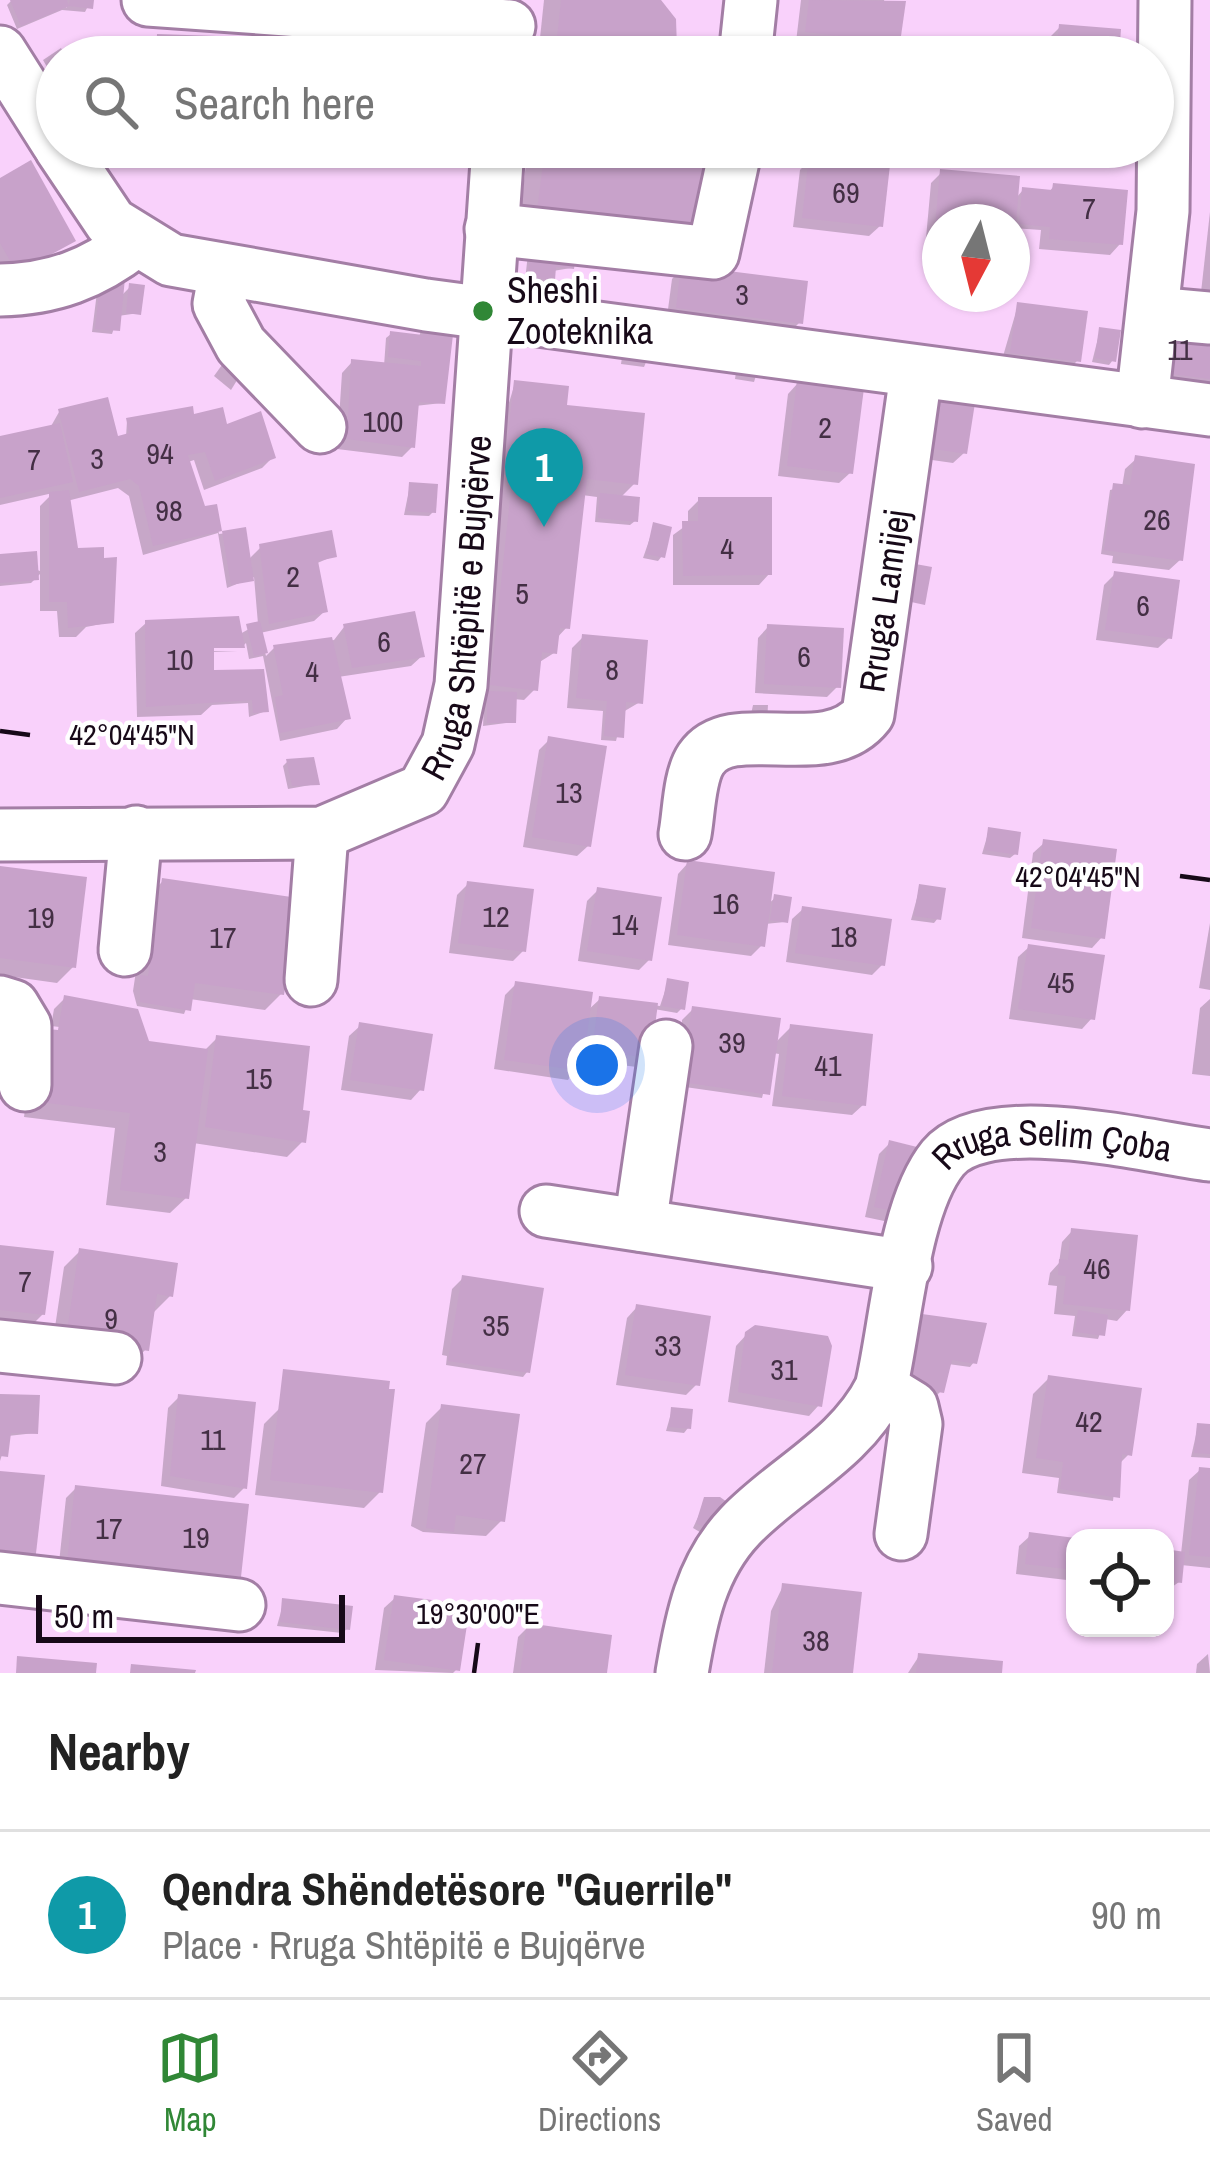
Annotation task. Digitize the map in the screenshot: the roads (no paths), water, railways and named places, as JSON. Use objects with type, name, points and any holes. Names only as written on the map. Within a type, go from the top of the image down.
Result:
[{"type":"street","points":[[148,0],[509,28]]},
{"type":"street","points":[[747,36],[751,0]]},
{"type":"street","points":[[1166,0],[1167,36]]},
{"type":"street","points":[[0,52],[36,108]]},
{"type":"street","points":[[75,168],[111,223],[134,242],[172,260],[225,272],[916,374],[1210,410]]},
{"type":"street","name":"Rruga Shtëpitë e Bujqërve","points":[[0,835],[322,833],[422,790],[448,743],[460,686],[496,168]]},
{"type":"street","points":[[491,230],[712,253],[731,168]]},
{"type":"street","points":[[1142,402],[1163,168]]},
{"type":"street","points":[[0,290],[68,281],[103,266],[134,242]]},
{"type":"street","points":[[225,272],[219,304],[241,345],[320,427]]},
{"type":"street","points":[[1153,313],[1210,318]]},
{"type":"street","name":"Rruga Lamijej","points":[[685,834],[698,764],[711,747],[747,739],[836,736],[856,729],[868,714],[916,374]]},
{"type":"street","points":[[125,950],[136,832]]},
{"type":"street","points":[[311,980],[322,833]]},
{"type":"street","points":[[0,1002],[13,1006],[25,1026],[25,1085]]},
{"type":"street","points":[[640,1226],[666,1046]]},
{"type":"street","name":"Rruga Selim Çoba","points":[[682,1673],[692,1612],[708,1572],[740,1526],[867,1415],[880,1388],[920,1204],[942,1159],[968,1137],[1017,1130],[1210,1155]]},
{"type":"street","points":[[546,1211],[906,1266]]},
{"type":"street","points":[[0,1346],[115,1358]]},
{"type":"street","points":[[880,1388],[912,1406],[916,1424],[902,1534]]},
{"type":"street","points":[[0,1578],[239,1605]]},
{"type":"place","name":"Sheshi Zooteknika","points":[[483,311]]},
{"type":"place","name":"Qendra Shëndetësore \"Guerrile\"","points":[[544,527]]}]
